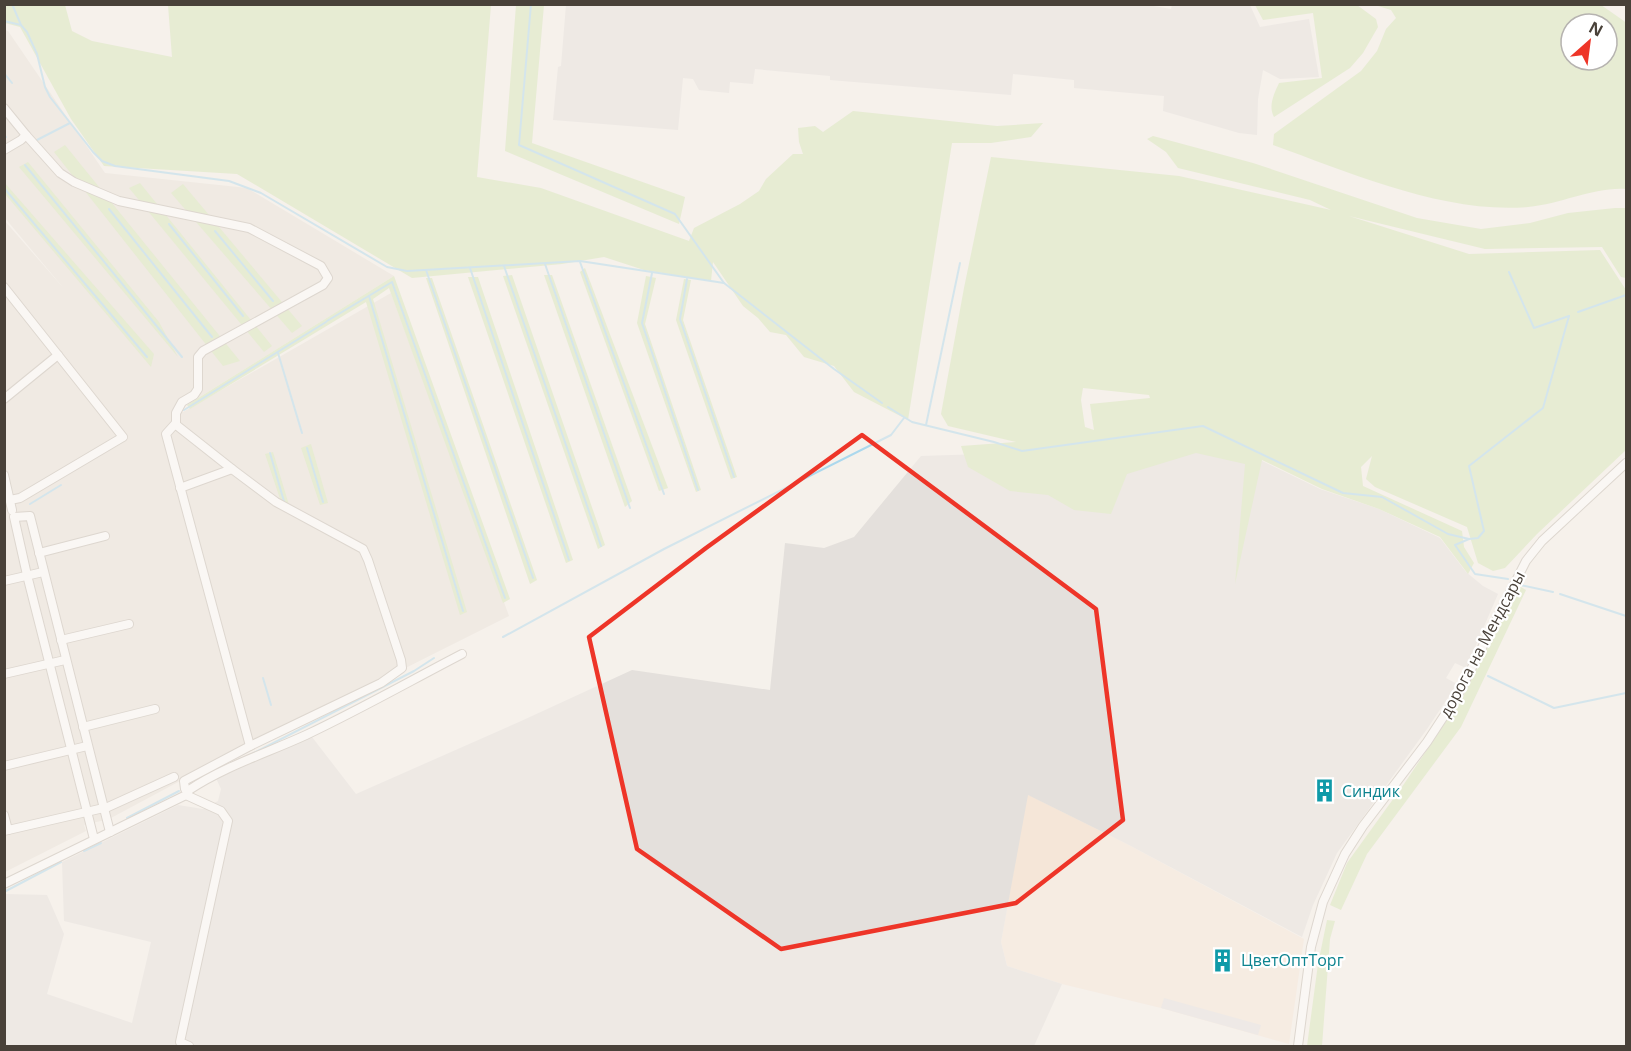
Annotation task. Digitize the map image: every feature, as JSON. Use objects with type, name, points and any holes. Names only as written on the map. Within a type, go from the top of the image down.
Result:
[{"type":"street","points":[[4,108],[60,173],[74,182],[119,201],[249,228],[321,266],[328,278],[323,285],[203,351],[198,357],[198,389],[194,395],[182,402],[176,413],[176,425]]},
{"type":"street","points":[[4,150],[21,141],[26,135]]},
{"type":"street","points":[[4,287],[123,436],[20,498],[10,500]]},
{"type":"street","points":[[4,399],[58,355]]},
{"type":"street","points":[[176,425],[276,502],[363,549],[402,668],[381,683],[250,746],[184,781],[187,793],[221,811],[228,821],[180,1042],[189,1047]]},
{"type":"street","points":[[176,425],[166,434],[250,746]]},
{"type":"street","name":"дорога на Мендсары","points":[[1298,1047],[1313,937],[1323,902],[1345,854],[1358,832],[1426,742],[1459,693],[1526,561],[1542,541],[1626,463]]},
{"type":"street","points":[[180,488],[232,469]]},
{"type":"street","points":[[4,475],[12,510]]},
{"type":"street","points":[[94,840],[14,517],[30,516],[110,832]]},
{"type":"street","points":[[39,553],[105,536]]},
{"type":"street","points":[[4,581],[43,572]]},
{"type":"street","points":[[61,640],[129,624]]},
{"type":"street","points":[[4,884],[187,793],[204,780],[305,735],[462,654]]},
{"type":"street","points":[[4,674],[65,660]]},
{"type":"street","points":[[82,727],[155,709]]},
{"type":"street","points":[[4,766],[87,746]]},
{"type":"street","points":[[4,815],[6,831],[108,807],[174,777]]},
{"type":"highlighted area","points":[[862,435],[1096,609],[1123,820],[1016,903],[781,949],[637,849],[589,637],[706,548]]},
{"type":"shaded area","points":[[1142,4],[1171,9],[1172,5],[1250,5],[1260,27],[1309,19],[1319,77],[1280,79],[1263,70],[1258,99],[1257,135],[1239,133],[1163,111],[1164,96],[1074,88],[1074,80],[1013,74],[1011,95],[830,80],[830,76],[755,69],[753,84],[730,82],[729,93],[699,90],[693,79],[683,78],[678,130],[553,120],[558,67],[561,66],[566,5]]},
{"type":"shaded area","points":[[5,30],[8,31],[105,173],[247,188],[394,276],[174,413],[183,412],[391,293],[509,616],[109,819],[84,825],[86,831],[5,872],[4,220],[66,291],[5,218]]},
{"type":"shaded area","points":[[1200,431],[1320,489],[1379,509],[1440,538],[1466,572],[1483,586],[1498,594],[1466,668],[1455,663],[1446,678],[1457,684],[1337,853],[1313,905],[1302,937],[1127,844],[1028,795],[1001,942],[1007,966],[1062,984],[1034,1046],[5,1046],[5,894],[47,895],[64,934],[47,994],[132,1023],[151,942],[64,921],[62,862],[178,805],[203,809],[218,801],[221,789],[216,778],[312,737],[356,794],[632,670],[770,690],[785,543],[824,548],[854,537],[921,456],[1014,453]]},
{"type":"shaded area","points":[[1027,794],[1127,844],[1304,939],[1289,1044],[1161,1008],[1062,984],[1007,966],[1001,942]]},
{"type":"shaded area","points":[[1164,998],[1261,1025],[1258,1035],[1161,1008]]},
{"type":"green space","points":[[4,5],[65,5],[72,31],[92,41],[172,57],[168,5],[491,5],[477,177],[541,188],[689,241],[694,228],[740,204],[759,191],[766,179],[793,154],[803,154],[798,128],[815,126],[823,132],[853,111],[997,126],[1043,123],[1031,137],[991,143],[952,143],[908,420],[854,392],[834,366],[804,357],[786,335],[770,332],[743,306],[713,262],[711,281],[644,270],[604,257],[562,264],[412,278],[237,174],[104,166],[71,119],[20,27],[5,23]]},
{"type":"green space","points":[[516,5],[544,5],[532,143],[685,197],[679,224],[505,151]]},
{"type":"green space","points":[[1255,5],[1357,5],[1376,19],[1378,27],[1363,53],[1350,68],[1274,117],[1272,104],[1279,83],[1322,78],[1313,13],[1263,20]]},
{"type":"green space","points":[[1375,5],[1601,5],[1611,12],[1559,12],[1559,72],[1619,72],[1619,18],[1624,21],[1626,23],[1626,189],[1589,193],[1528,207],[1464,204],[1398,189],[1273,145],[1274,134],[1361,71],[1377,51],[1386,29],[1396,18],[1391,10]]},
{"type":"green space","points":[[1153,136],[1253,163],[1417,218],[1481,229],[1530,223],[1568,213],[1626,208],[1626,278],[1621,277],[1602,247],[1485,249],[1349,216],[1469,254],[1600,250],[1626,290],[1626,450],[1537,534],[1505,568],[1493,571],[1478,563],[1467,527],[1375,487],[1366,479],[1372,456],[1361,467],[1363,486],[1462,531],[1464,547],[1474,563],[1468,574],[1440,537],[1379,509],[1322,489],[1262,460],[1235,584],[1245,464],[1196,453],[1127,474],[1111,514],[1074,510],[1048,495],[1010,491],[968,467],[961,446],[1016,442],[948,426],[941,414],[991,157],[1179,176],[1331,210],[1310,200],[1178,168],[1166,152],[1147,139]],"holes":[[[1083,388],[1149,395],[1150,398],[1090,404],[1094,430],[1085,427],[1081,400]]]},
{"type":"green space","points":[[65,145],[240,361],[223,366],[54,152]]},
{"type":"green space","points":[[28,162],[159,322],[178,357],[19,167]]},
{"type":"green space","points":[[4,182],[154,354],[151,367],[5,194]]},
{"type":"green space","points":[[140,183],[272,346],[264,352],[129,188]]},
{"type":"green space","points":[[183,184],[302,326],[292,333],[171,193]]},
{"type":"green space","points":[[585,268],[668,488],[659,491],[580,272]]},
{"type":"green space","points":[[512,275],[605,545],[598,549],[503,276]]},
{"type":"green space","points":[[544,275],[552,275],[632,501],[625,507]]},
{"type":"green space","points":[[394,276],[510,599],[503,603],[389,288],[373,299],[467,612],[460,615],[366,302],[190,409],[187,405]]},
{"type":"green space","points":[[646,276],[656,278],[645,324],[701,490],[696,492],[637,323]]},
{"type":"green space","points":[[468,277],[478,277],[573,560],[566,563]]},
{"type":"green space","points":[[426,278],[432,278],[537,580],[530,584]]},
{"type":"green space","points":[[684,279],[691,280],[683,320],[737,477],[731,479],[676,320]]},
{"type":"green space","points":[[311,444],[328,503],[320,505],[301,448]]},
{"type":"green space","points":[[273,452],[289,505],[280,499],[265,454]]},
{"type":"green space","points":[[1519,586],[1526,590],[1461,727],[1367,854],[1341,910],[1330,905],[1347,863],[1465,693],[1492,635]]},
{"type":"green space","points":[[1327,920],[1335,921],[1330,939],[1322,1046],[1307,1046],[1318,964]]},
{"type":"waterway","points":[[12,4],[37,54],[45,87],[50,97],[102,161],[115,166],[229,181],[261,193],[387,267],[407,271],[580,261],[724,283]]},
{"type":"waterway","points":[[531,4],[519,145],[675,214],[724,283],[834,369],[882,403]]},
{"type":"waterway","points":[[4,21],[21,25]]},
{"type":"waterway","points":[[4,73],[12,83]]},
{"type":"waterway","points":[[37,140],[70,123]]},
{"type":"waterway","points":[[25,165],[182,357]]},
{"type":"waterway","points":[[4,188],[147,357]]},
{"type":"waterway","points":[[109,209],[212,337]]},
{"type":"waterway","points":[[169,224],[243,316]]},
{"type":"waterway","points":[[215,231],[273,301]]},
{"type":"waterway","points":[[580,262],[664,494]]},
{"type":"waterway","points":[[926,425],[960,263]]},
{"type":"waterway","points":[[545,264],[630,508]]},
{"type":"waterway","points":[[504,266],[601,546]]},
{"type":"waterway","points":[[470,268],[569,560]]},
{"type":"waterway","points":[[426,270],[533,578]]},
{"type":"waterway","points":[[1509,272],[1534,328],[1569,316]]},
{"type":"waterway","points":[[652,273],[642,323],[698,490]]},
{"type":"waterway","points":[[687,279],[680,319],[734,477]]},
{"type":"waterway","points":[[327,321],[392,282],[505,598]]},
{"type":"waterway","points":[[1578,312],[1626,295]]},
{"type":"waterway","points":[[369,296],[463,611]]},
{"type":"waterway","points":[[1469,539],[1478,538],[1484,531],[1469,466],[1543,408],[1569,316]]},
{"type":"waterway","points":[[184,410],[326,322]]},
{"type":"waterway","points":[[278,353],[302,433]]},
{"type":"waterway","points":[[888,407],[912,422],[1022,451],[1203,426],[1343,493],[1382,497],[1448,534],[1469,539],[1455,545],[1475,574],[1508,579]]},
{"type":"waterway","points":[[503,637],[664,549],[891,435],[904,418]]},
{"type":"waterway","points":[[307,448],[323,502]]},
{"type":"waterway","points":[[270,453],[285,505]]},
{"type":"waterway","points":[[30,504],[61,485]]},
{"type":"waterway","points":[[1520,585],[1553,592]]},
{"type":"waterway","points":[[1560,594],[1626,616]]},
{"type":"waterway","points":[[250,755],[414,671],[434,658]]},
{"type":"waterway","points":[[1488,676],[1554,708],[1626,693]]},
{"type":"waterway","points":[[263,678],[271,705]]},
{"type":"waterway","points":[[127,818],[179,791]]},
{"type":"waterway","points":[[84,851],[101,843]]},
{"type":"waterway","points":[[4,892],[61,862]]},
{"type":"place","name":"Синдик","points":[[1324,791]]},
{"type":"place","name":"ЦветОптТорг","points":[[1223,960]]}]
